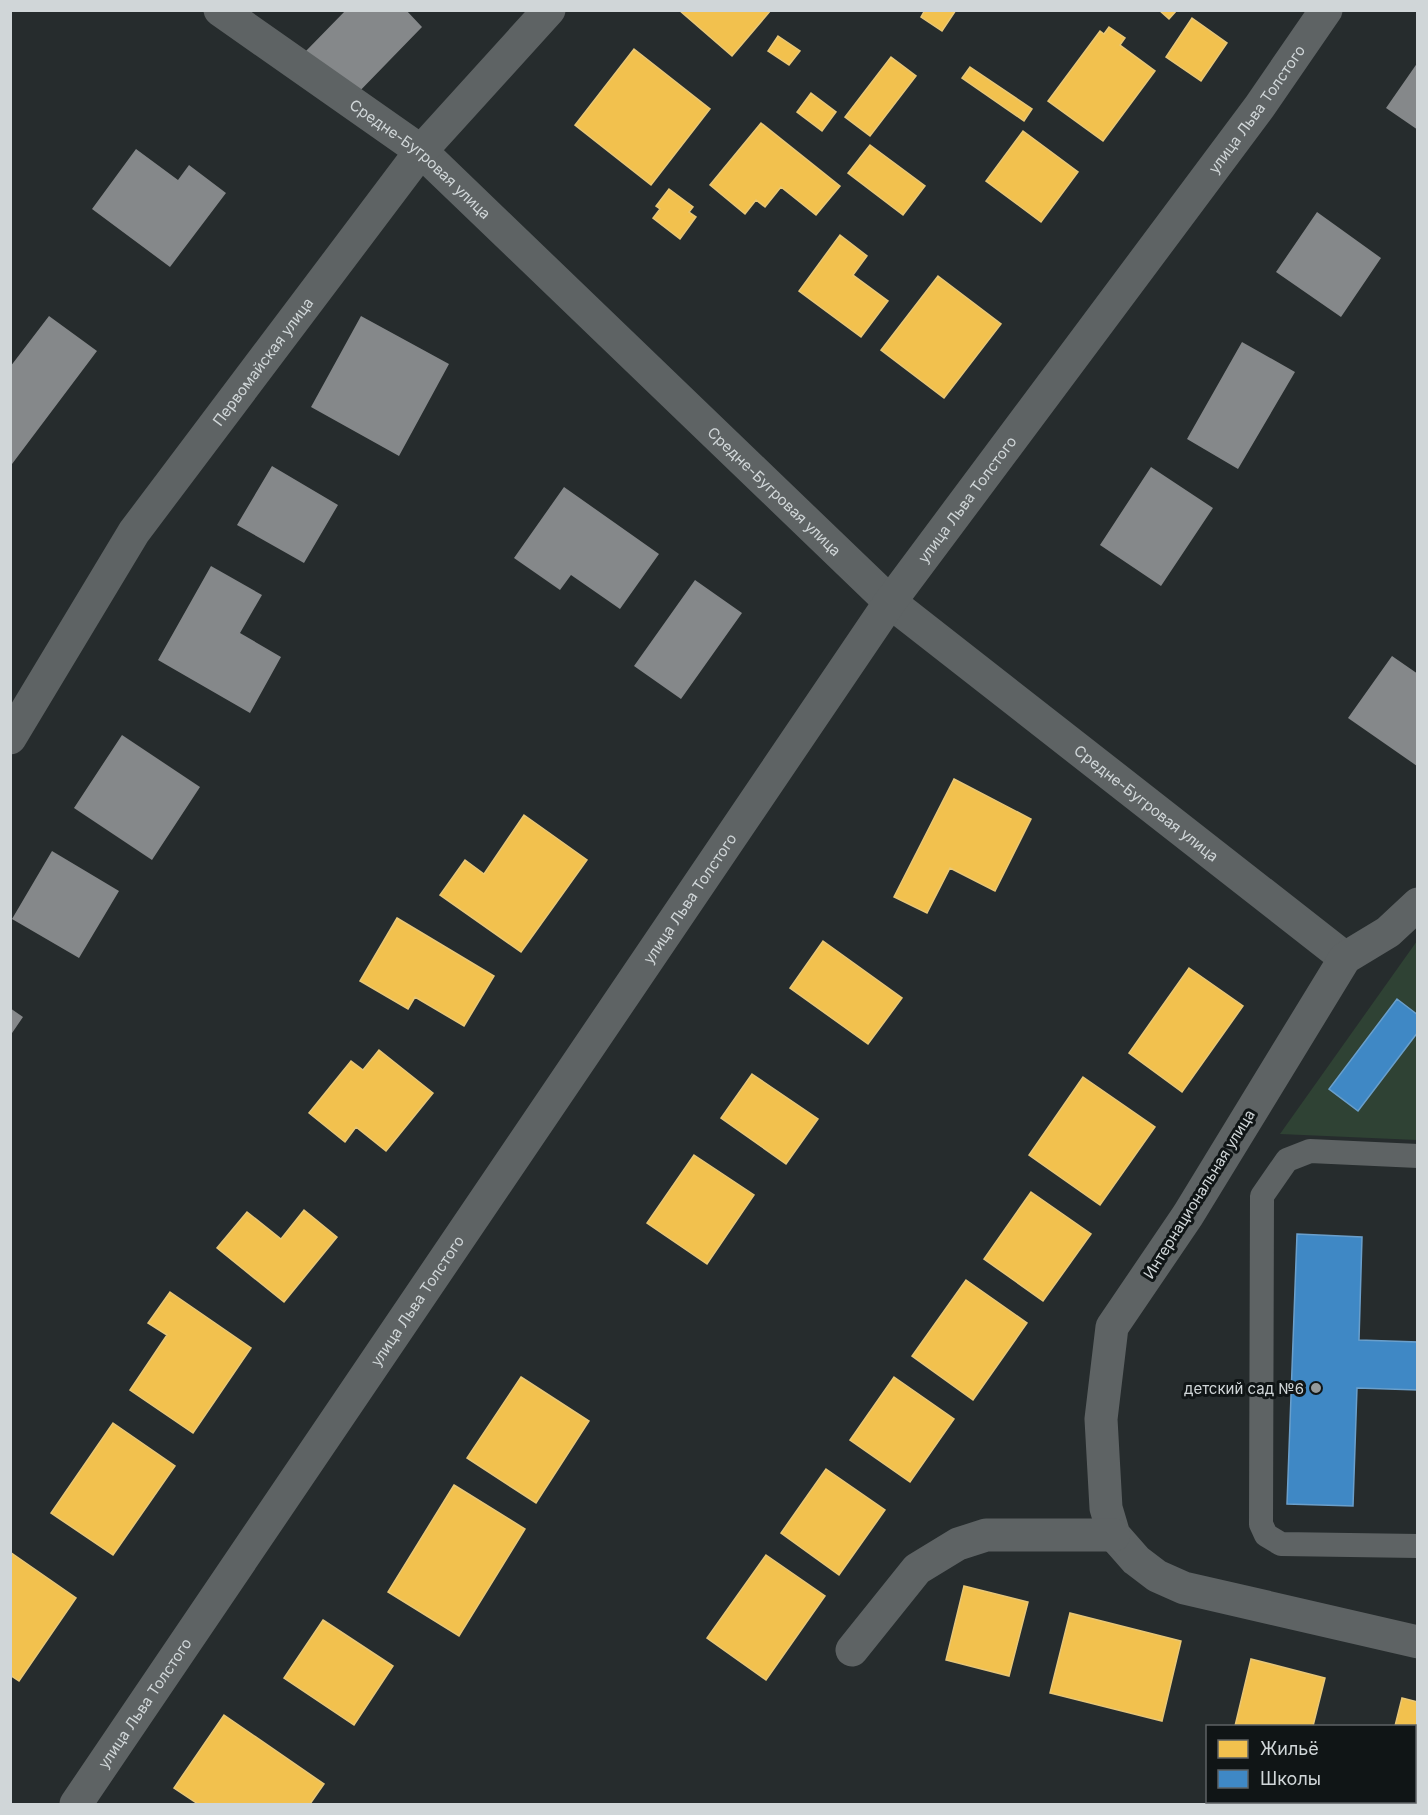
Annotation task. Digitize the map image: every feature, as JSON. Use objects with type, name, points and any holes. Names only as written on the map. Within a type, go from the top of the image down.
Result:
[{"type":"street","name":"Средне-Бугровая улица","points":[[220,10],[421,151],[890,602],[1345,958]]},
{"type":"street","name":"Первомайская улица","points":[[10,738],[134,532],[421,151],[549,10]]},
{"type":"street","name":"улица Льва Толстого","points":[[76,1804],[890,602],[1260,106],[1326,10]]},
{"type":"street","name":"Интернациональная улица","points":[[1113,1534],[1106,1508],[1101,1419],[1112,1327],[1188,1215],[1345,958],[1388,932],[1418,904]]},
{"type":"street","points":[[852,1650],[917,1569],[958,1544],[995,1534],[1113,1534],[1157,1576],[1184,1588],[1418,1642]]},
{"type":"lane","points":[[1418,1156],[1310,1150],[1287,1160],[1262,1196],[1260,1524],[1266,1535],[1281,1544],[1418,1546]]},
{"type":"green space","points":[[1417,941],[1417,1140],[1280,1134]]},
{"type":"building: Жильё","points":[[679,10],[771,10],[732,56]]},
{"type":"building: Жильё","points":[[925,10],[956,10],[942,31],[921,17]]},
{"type":"building: Жильё","points":[[1159,10],[1177,10],[1169,19]]},
{"type":"building: Жильё","points":[[1192,18],[1227,43],[1201,81],[1166,57]]},
{"type":"building: Жильё","points":[[1109,27],[1125,38],[1120,45],[1155,71],[1103,141],[1048,101],[1100,31],[1104,34]]},
{"type":"building: Жильё","points":[[778,36],[800,51],[789,65],[768,51]]},
{"type":"building: Жильё","points":[[634,49],[710,109],[651,185],[575,125]]},
{"type":"building: Жильё","points":[[891,57],[916,76],[870,136],[845,117]]},
{"type":"building: Жильё","points":[[970,67],[1032,109],[1024,121],[962,78]]},
{"type":"building: Жильё","points":[[811,93],[836,112],[822,131],[797,112]]},
{"type":"building: Жильё","points":[[761,123],[840,186],[816,215],[781,187],[765,207],[756,200],[745,214],[710,185]]},
{"type":"building: Жильё","points":[[1023,131],[1078,172],[1041,222],[986,181]]},
{"type":"building: Жильё","points":[[870,145],[925,186],[903,215],[848,173]]},
{"type":"building: Жильё","points":[[669,189],[693,207],[689,212],[696,217],[680,239],[653,218],[660,209],[656,206]]},
{"type":"building: Жильё","points":[[840,235],[867,256],[853,275],[888,301],[861,337],[799,291]]},
{"type":"building: Жильё","points":[[938,276],[1001,324],[944,398],[881,350]]},
{"type":"building: Жильё","points":[[954,779],[1031,819],[995,891],[950,868],[927,913],[894,897]]},
{"type":"building: Жильё","points":[[524,815],[587,860],[521,952],[440,895],[465,860],[484,874]]},
{"type":"building: Жильё","points":[[397,918],[494,976],[464,1026],[415,997],[408,1009],[360,981]]},
{"type":"building: Жильё","points":[[823,941],[902,998],[868,1044],[790,988]]},
{"type":"building: Жильё","points":[[1189,968],[1243,1006],[1182,1092],[1129,1053]]},
{"type":"building: Жильё","points":[[379,1050],[433,1093],[386,1151],[356,1127],[345,1142],[309,1113],[351,1061],[363,1070]]},
{"type":"building: Жильё","points":[[752,1074],[818,1119],[786,1164],[721,1118]]},
{"type":"building: Жильё","points":[[1083,1077],[1155,1127],[1100,1205],[1029,1155]]},
{"type":"building: Жильё","points":[[694,1155],[754,1195],[707,1264],[647,1223]]},
{"type":"building: Жильё","points":[[1031,1192],[1091,1234],[1043,1301],[984,1259]]},
{"type":"building: Жильё","points":[[304,1210],[337,1237],[284,1302],[217,1248],[247,1212],[281,1239]]},
{"type":"building: Жильё","points":[[966,1280],[1027,1323],[973,1400],[912,1356]]},
{"type":"building: Жильё","points":[[170,1292],[251,1348],[193,1433],[130,1390],[167,1335],[148,1323]]},
{"type":"building: Жильё","points":[[521,1377],[589,1421],[536,1503],[467,1458]]},
{"type":"building: Жильё","points":[[894,1377],[954,1419],[910,1482],[850,1440]]},
{"type":"building: Жильё","points":[[113,1423],[175,1466],[113,1555],[51,1513]]},
{"type":"building: Жильё","points":[[826,1469],[885,1510],[839,1575],[781,1533]]},
{"type":"building: Жильё","points":[[454,1485],[525,1529],[459,1636],[388,1592]]},
{"type":"building: Жильё","points":[[10,1552],[76,1598],[19,1681],[10,1675]]},
{"type":"building: Жильё","points":[[766,1555],[825,1596],[766,1680],[707,1638]]},
{"type":"building: Жильё","points":[[964,1586],[1028,1602],[1009,1676],[946,1660]]},
{"type":"building: Жильё","points":[[1070,1613],[1181,1641],[1162,1721],[1050,1693]]},
{"type":"building: Жильё","points":[[323,1620],[393,1666],[354,1725],[284,1678]]},
{"type":"building: Жильё","points":[[1251,1659],[1325,1678],[1313,1725],[1235,1725]]},
{"type":"building: Жильё","points":[[1402,1698],[1418,1702],[1418,1784],[1416,1784],[1416,1725],[1395,1725]]},
{"type":"building: Жильё","points":[[224,1715],[324,1784],[310,1804],[198,1804],[174,1788]]},
{"type":"building: Школы","points":[[1397,999],[1418,1015],[1418,1032],[1358,1111],[1329,1089]]},
{"type":"building: Школы","points":[[1297,1234],[1362,1237],[1359,1340],[1418,1342],[1418,1390],[1357,1388],[1353,1506],[1287,1504]]},
{"type":"building: Прочее","points":[[346,10],[406,10],[422,27],[352,99],[305,52]]},
{"type":"building: Прочее","points":[[1418,62],[1418,130],[1386,108]]},
{"type":"building: Прочее","points":[[136,149],[178,180],[189,165],[226,193],[170,267],[92,209]]},
{"type":"building: Прочее","points":[[1317,212],[1381,258],[1341,317],[1276,272]]},
{"type":"building: Прочее","points":[[49,316],[97,351],[12,464],[10,367]]},
{"type":"building: Прочее","points":[[361,316],[449,364],[399,456],[311,407]]},
{"type":"building: Прочее","points":[[1242,342],[1295,372],[1238,469],[1187,439]]},
{"type":"building: Прочее","points":[[272,466],[338,505],[304,563],[237,525]]},
{"type":"building: Прочее","points":[[1151,467],[1213,508],[1161,586],[1100,545]]},
{"type":"building: Прочее","points":[[564,487],[659,554],[620,609],[571,575],[560,590],[514,558]]},
{"type":"building: Прочее","points":[[211,566],[262,595],[240,633],[281,657],[250,713],[158,660]]},
{"type":"building: Прочее","points":[[695,580],[742,613],[681,699],[634,666]]},
{"type":"building: Прочее","points":[[1392,656],[1418,674],[1417,766],[1348,718]]},
{"type":"building: Прочее","points":[[122,735],[200,787],[152,860],[74,808]]},
{"type":"building: Прочее","points":[[52,851],[119,891],[79,958],[12,919]]},
{"type":"building: Прочее","points":[[10,1008],[23,1017],[10,1036]]},
{"type":"place","name":"детский сад №6","points":[[1316,1388]]}]
